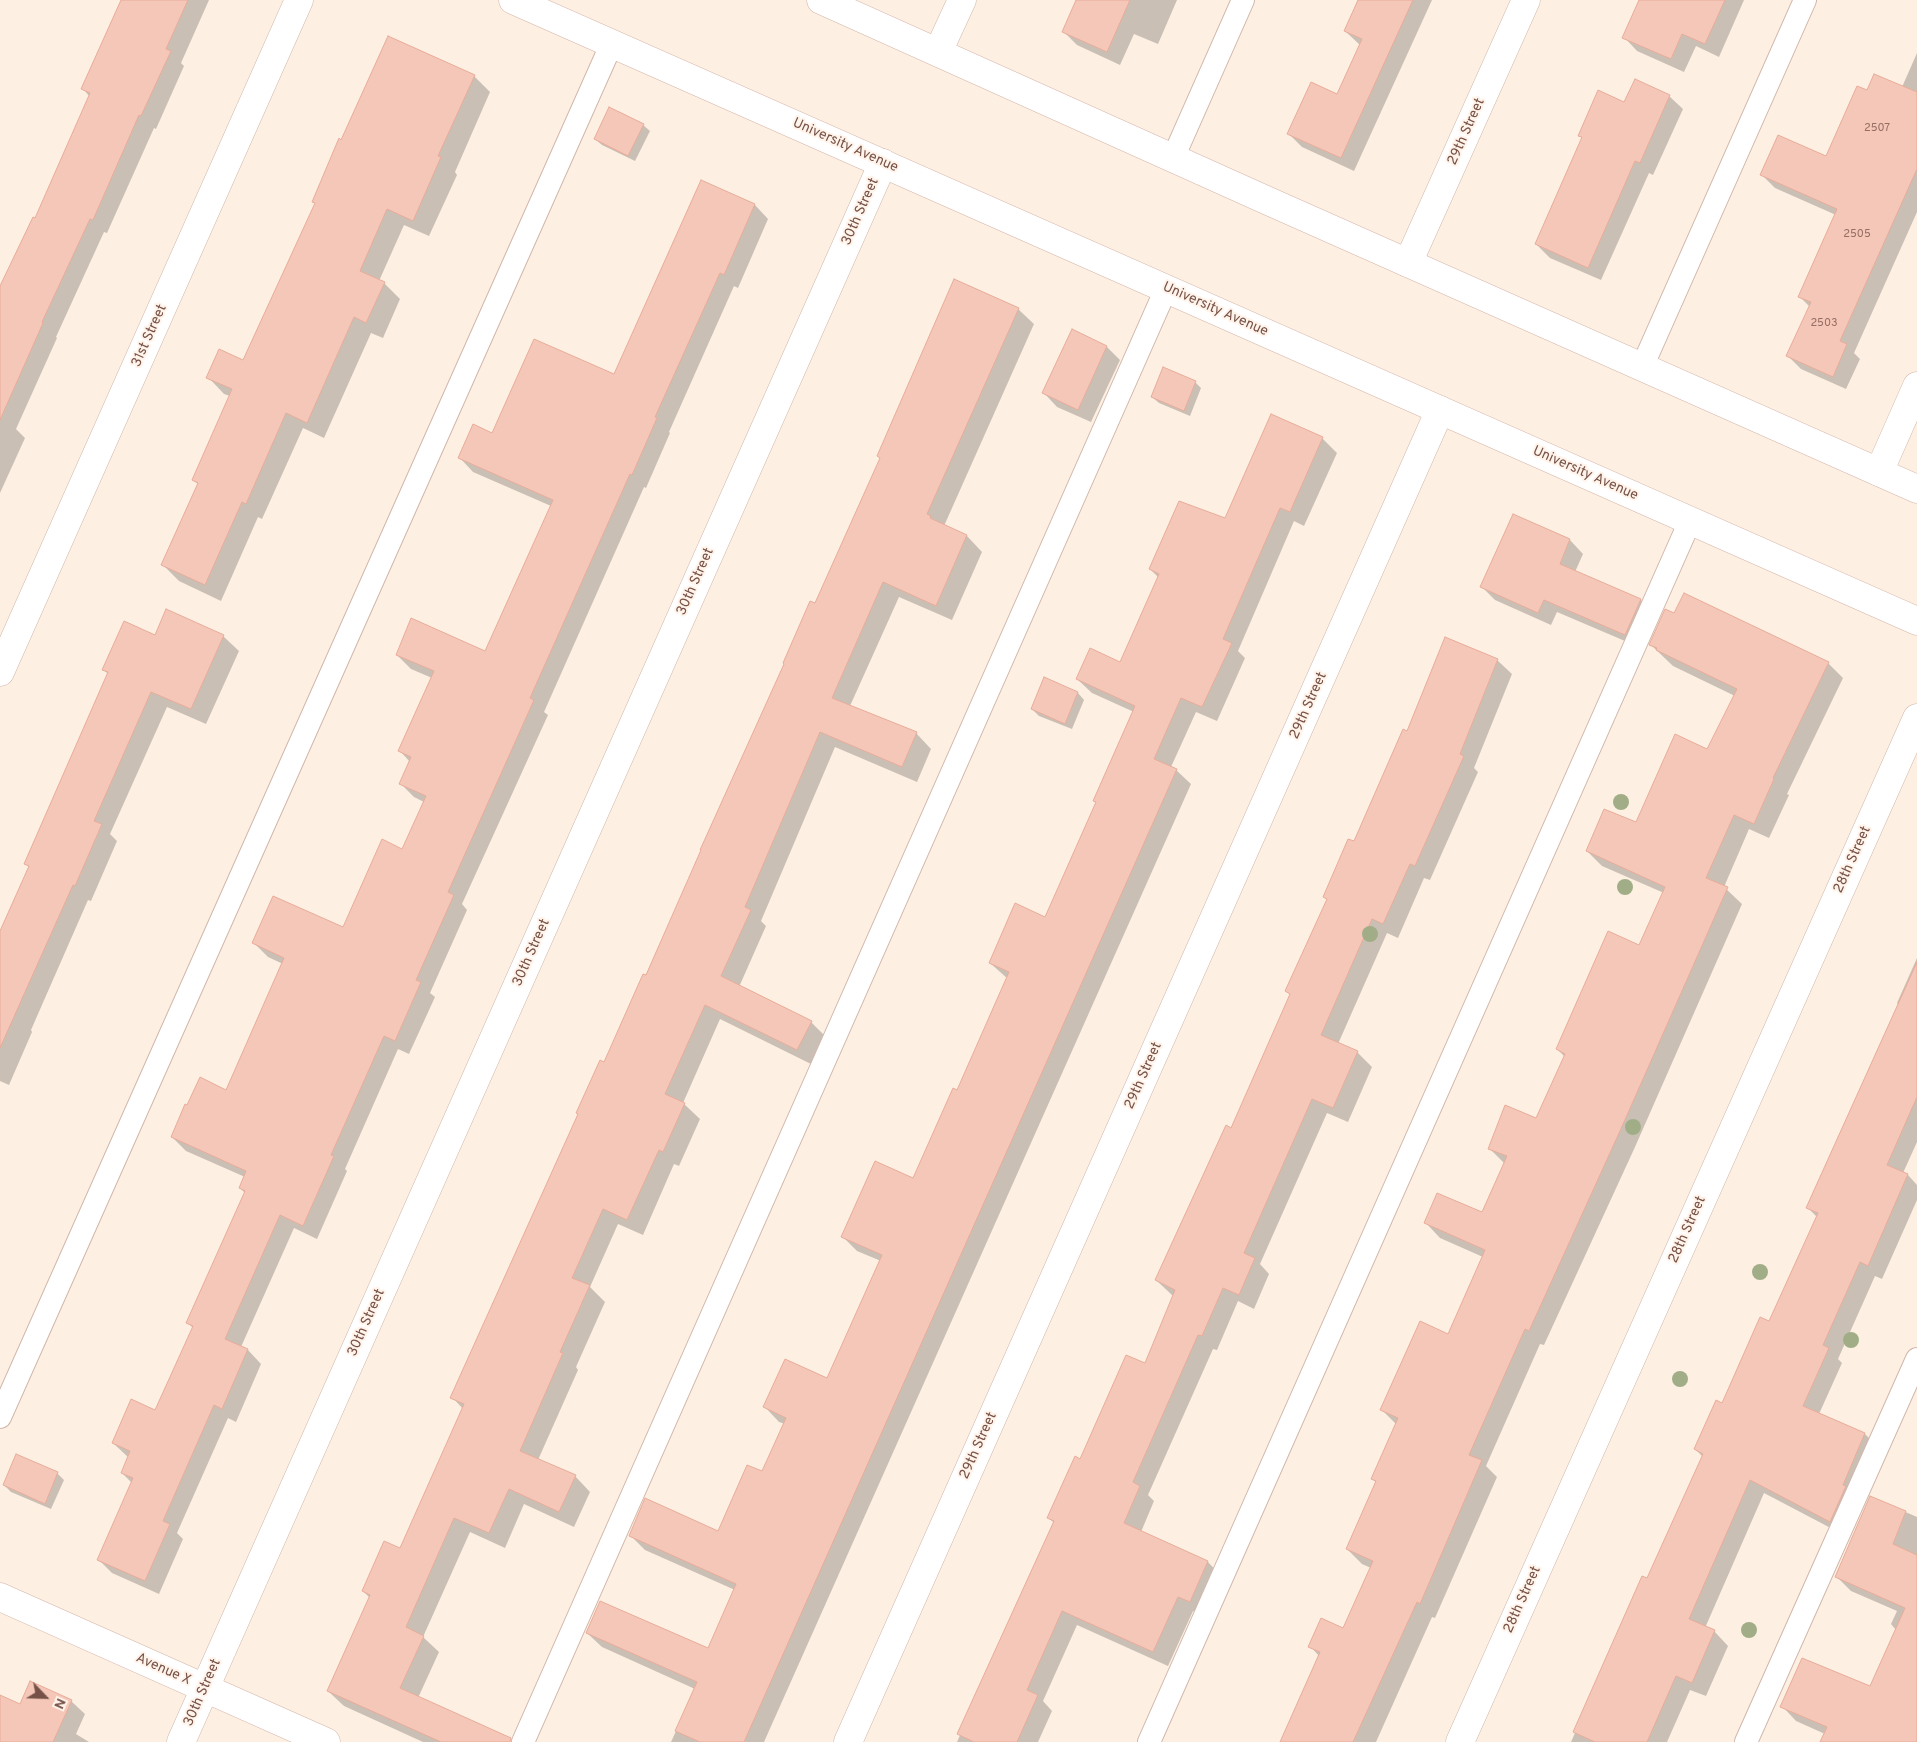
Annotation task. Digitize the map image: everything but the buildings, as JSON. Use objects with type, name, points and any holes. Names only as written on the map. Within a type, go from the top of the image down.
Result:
[{"type":"street","name":"31st Street","points":[[0,672],[299,0]]},
{"type":"street","name":"University Avenue","points":[[513,0],[1917,621]]},
{"type":"street","points":[[821,0],[1917,489]]},
{"type":"street","points":[[938,52],[962,0]]},
{"type":"street","name":"29th Street","points":[[1408,263],[1526,0]]},
{"type":"street","name":"30th Street","points":[[181,1742],[883,163]]},
{"type":"street","points":[[1879,472],[1917,386]]},
{"type":"street","name":"29th Street","points":[[848,1742],[1440,410]]},
{"type":"street","name":"28th Street","points":[[1460,1742],[1917,718]]},
{"type":"street","name":"Avenue X","points":[[0,1598],[326,1742]]},
{"type":"lane","points":[[1173,158],[1243,0]]},
{"type":"lane","points":[[1642,367],[1805,0]]},
{"type":"lane","points":[[0,1417],[612,44]]},
{"type":"lane","points":[[524,1742],[1166,288]]},
{"type":"lane","points":[[1149,1742],[1690,521]]},
{"type":"lane","points":[[1746,1742],[1917,1359]]}]
